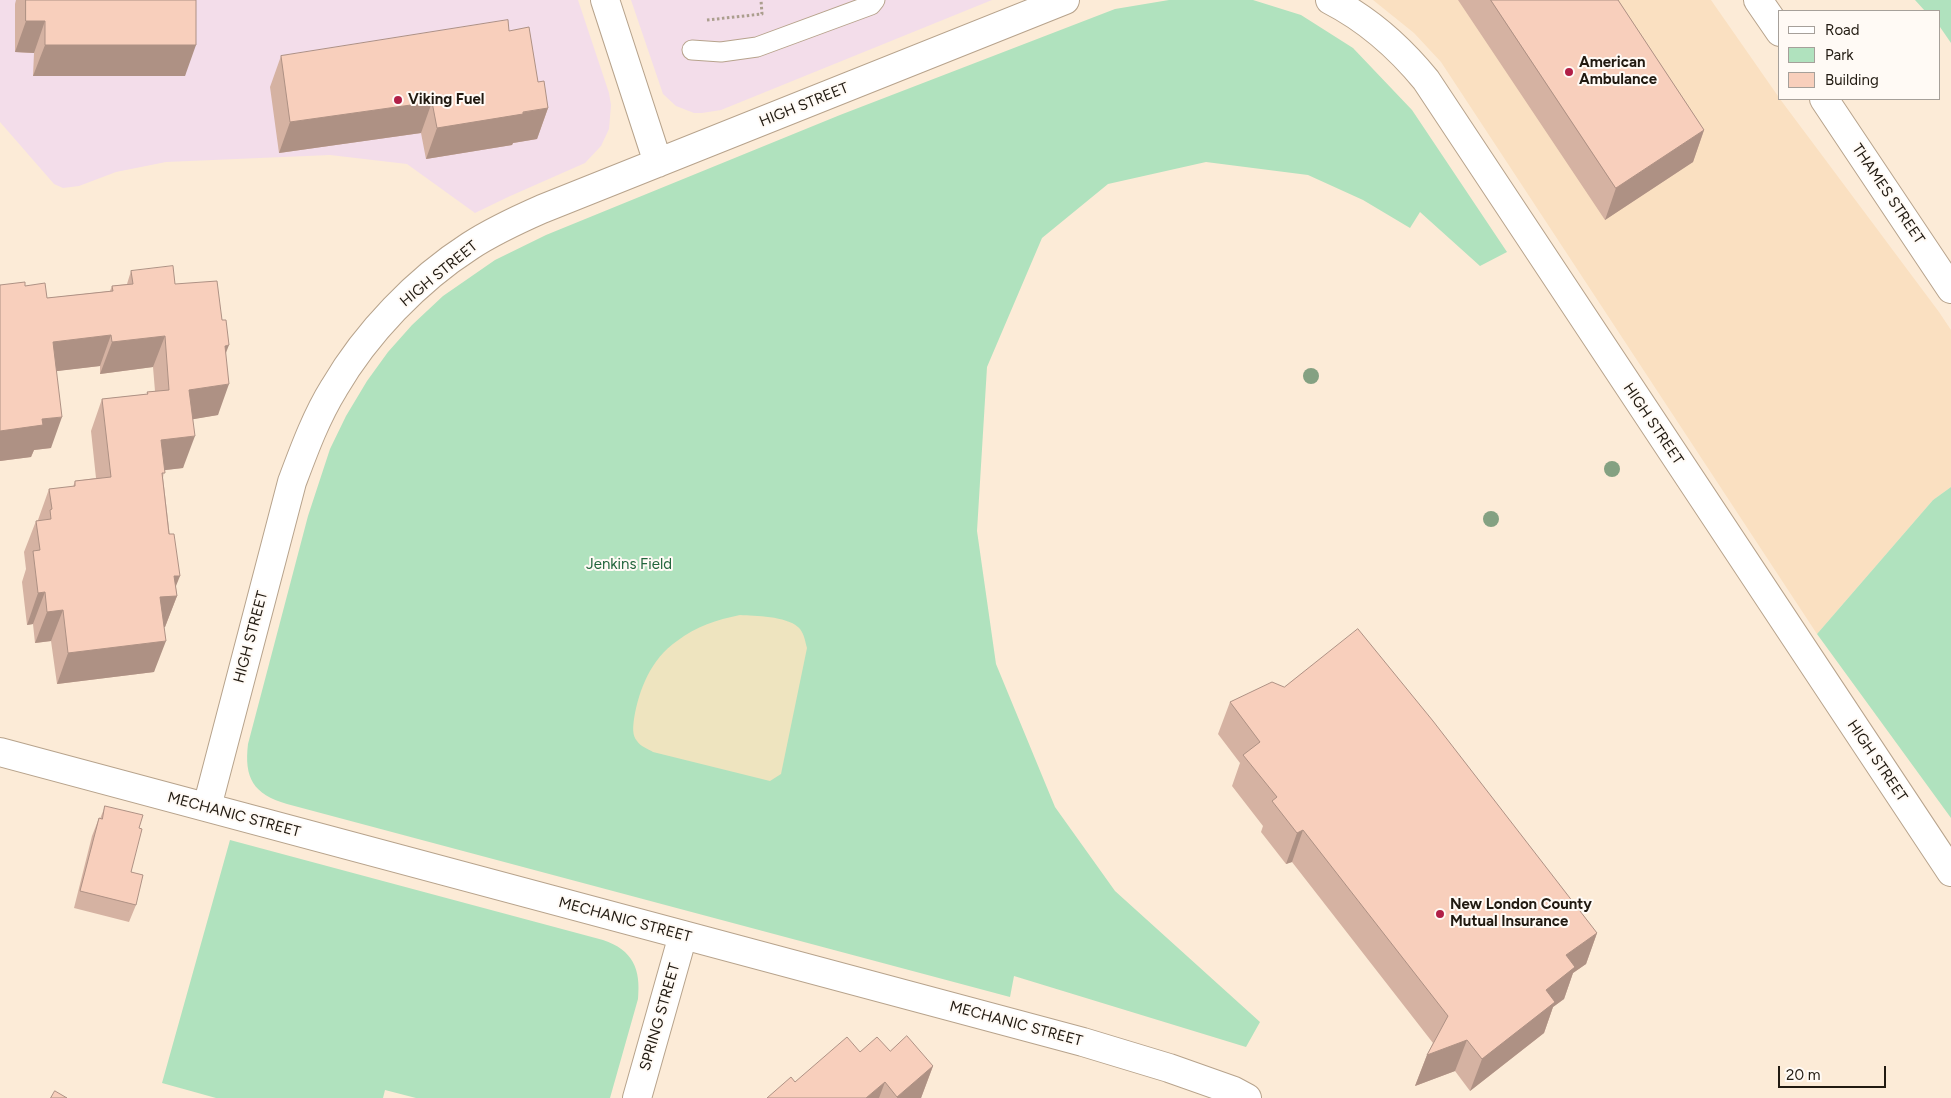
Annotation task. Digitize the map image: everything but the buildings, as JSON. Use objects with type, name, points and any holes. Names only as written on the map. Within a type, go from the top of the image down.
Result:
[{"type":"street","points":[[605,0],[658,163]]},
{"type":"street","name":"HIGH STREET","points":[[207,807],[292,482],[304,449],[333,389],[352,359],[378,326],[408,296],[470,246],[504,226],[542,209],[1065,0]]},
{"type":"street","name":"HIGH STREET","points":[[1330,0],[1398,48],[1426,80],[1951,872]]},
{"type":"street","points":[[1758,0],[1778,29]]},
{"type":"street","name":"THAMES STREET","points":[[1825,100],[1951,289]]},
{"type":"street","name":"MECHANIC STREET","points":[[0,752],[1083,1042],[1234,1090],[1247,1098]]},
{"type":"street","name":"SPRING STREET","points":[[637,1098],[683,935]]},
{"type":"lane","points":[[692,50],[721,52],[757,48],[871,6],[875,0]]},
{"type":"path","points":[[707,20],[762,14],[761,0]]},
{"type":"shaded area","points":[[0,0],[578,0],[609,93],[611,105],[609,129],[601,146],[585,163],[475,213],[407,164],[330,155],[166,162],[116,172],[79,186],[63,188],[54,184],[0,122]]},
{"type":"shaded area","points":[[631,0],[992,0],[721,110],[694,113],[676,106],[663,94]]},
{"type":"shaded area","points":[[1373,0],[1711,0],[1778,96],[1778,100],[1781,100],[1939,312],[1951,330],[1951,487],[1933,500],[1817,634],[1441,62],[1414,33]]},
{"type":"green space","name":"Jenkins Field","points":[[1169,0],[1253,0],[1301,15],[1353,48],[1412,110],[1507,252],[1480,266],[1420,212],[1410,228],[1363,200],[1308,175],[1206,162],[1108,184],[1042,238],[987,367],[977,531],[996,664],[1055,807],[1115,891],[1260,1022],[1246,1047],[1014,976],[1010,997],[287,804],[275,800],[259,790],[253,783],[250,775],[247,756],[248,744],[308,516],[330,449],[346,416],[367,381],[388,352],[412,325],[443,296],[495,260],[546,235],[840,115],[1115,9]]},
{"type":"green space","points":[[1915,0],[1951,0],[1951,43],[1941,28],[1941,10],[1924,10]]},
{"type":"green space","points":[[1951,487],[1951,818],[1817,634],[1933,500]]},
{"type":"green space","points":[[230,840],[603,940],[622,949],[633,962],[639,988],[638,999],[610,1098],[416,1098],[385,1090],[383,1098],[216,1098],[162,1083]]},
{"type":"sand","points":[[740,615],[770,617],[793,623],[802,631],[807,648],[781,774],[770,781],[653,752],[638,743],[634,734],[636,708],[643,686],[653,666],[668,648],[692,631],[715,621]]},
{"type":"place","name":"American Ambulance","points":[[1569,72]]},
{"type":"place","name":"Viking Fuel","points":[[398,100]]},
{"type":"place","name":"New London County Mutual Insurance","points":[[1440,914]]}]
